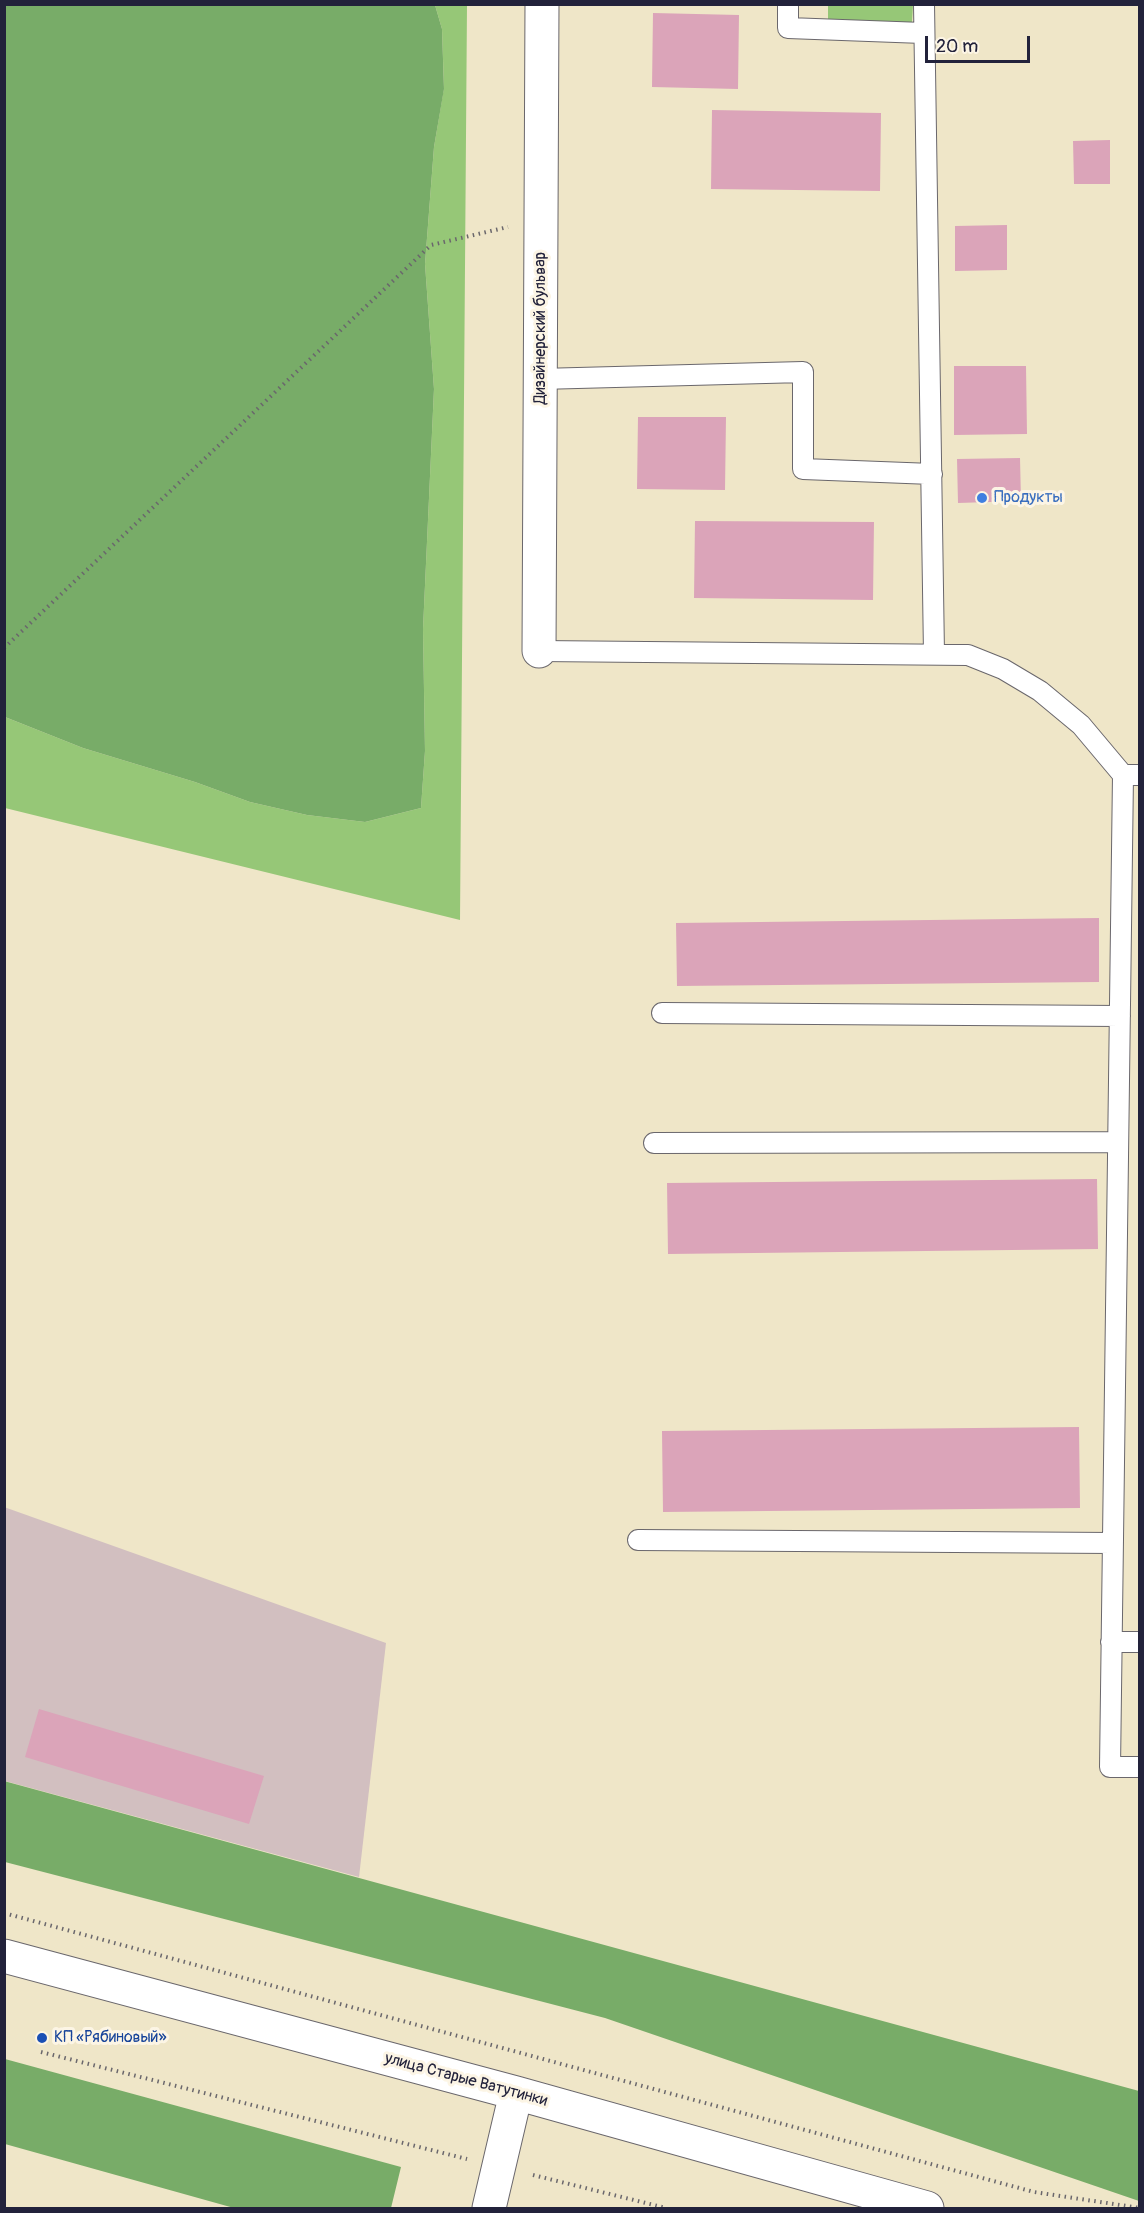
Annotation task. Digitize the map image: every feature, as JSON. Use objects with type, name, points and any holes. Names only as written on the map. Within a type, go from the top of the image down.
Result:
[{"type":"main road","name":"Дизайнерский бульвар","points":[[539,651],[542,4]]},
{"type":"main road","name":"улица Старые Ватутинки","points":[[4,1956],[927,2208]]},
{"type":"main road","points":[[489,2208],[516,2094]]},
{"type":"lane","points":[[788,4],[788,28],[923,33]]},
{"type":"lane","points":[[924,4],[934,654]]},
{"type":"lane","points":[[540,379],[803,372],[803,469],[932,474]]},
{"type":"lane","points":[[539,651],[968,655],[1002,669],[1040,691],[1081,725],[1131,775],[1120,1016],[1110,1767],[1140,1767]]},
{"type":"lane","points":[[662,1013],[1120,1016]]},
{"type":"lane","points":[[654,1143],[1118,1142]]},
{"type":"lane","points":[[638,1540],[1113,1543]]},
{"type":"lane","points":[[1111,1642],[1140,1642]]},
{"type":"path","points":[[4,648],[431,245],[541,219]]},
{"type":"path","points":[[4,1913],[1034,2192],[1140,2208]]},
{"type":"path","points":[[41,2052],[666,2208]]},
{"type":"shaded area","points":[[4,1507],[386,1643],[359,1877],[5,1781]]},
{"type":"green space","points":[[4,5],[435,5],[442,29],[444,89],[434,147],[425,264],[434,389],[423,629],[425,751],[421,808],[365,822],[307,815],[250,802],[195,782],[83,748],[5,717]]},
{"type":"green space","points":[[435,5],[467,5],[460,920],[5,808],[5,717],[83,748],[195,782],[250,802],[307,815],[365,822],[421,808],[425,751],[423,629],[434,389],[425,264],[434,147],[444,88],[442,29]]},
{"type":"green space","points":[[828,5],[913,5],[912,23],[828,19]]},
{"type":"green space","points":[[4,1781],[1139,2091],[1139,2201],[605,2018],[5,1862]]},
{"type":"green space","points":[[5,2059],[401,2167],[391,2208],[234,2208],[5,2144]]},
{"type":"building","points":[[653,13],[739,15],[738,89],[652,87]]},
{"type":"building","points":[[712,110],[881,113],[880,191],[711,189]]},
{"type":"building","points":[[1110,140],[1110,184],[1074,184],[1073,141]]},
{"type":"building","points":[[1007,225],[1007,270],[955,271],[955,226]]},
{"type":"building","points":[[954,366],[1026,366],[1027,434],[954,435]]},
{"type":"building","points":[[638,417],[726,417],[725,490],[637,489]]},
{"type":"building","points":[[1020,458],[1021,501],[958,503],[957,459]]},
{"type":"building","points":[[695,521],[874,522],[873,600],[694,598]]},
{"type":"building","points":[[1099,918],[1099,982],[677,986],[676,923]]},
{"type":"building","points":[[1097,1179],[1098,1249],[668,1254],[667,1183]]},
{"type":"building","points":[[1079,1427],[1080,1508],[663,1512],[662,1431]]},
{"type":"building","points":[[39,1709],[264,1776],[249,1824],[25,1757]]},
{"type":"place","name":"Продукты","points":[[982,498]]},
{"type":"place","name":"КП «Рябиновый»","points":[[42,2038]]}]
